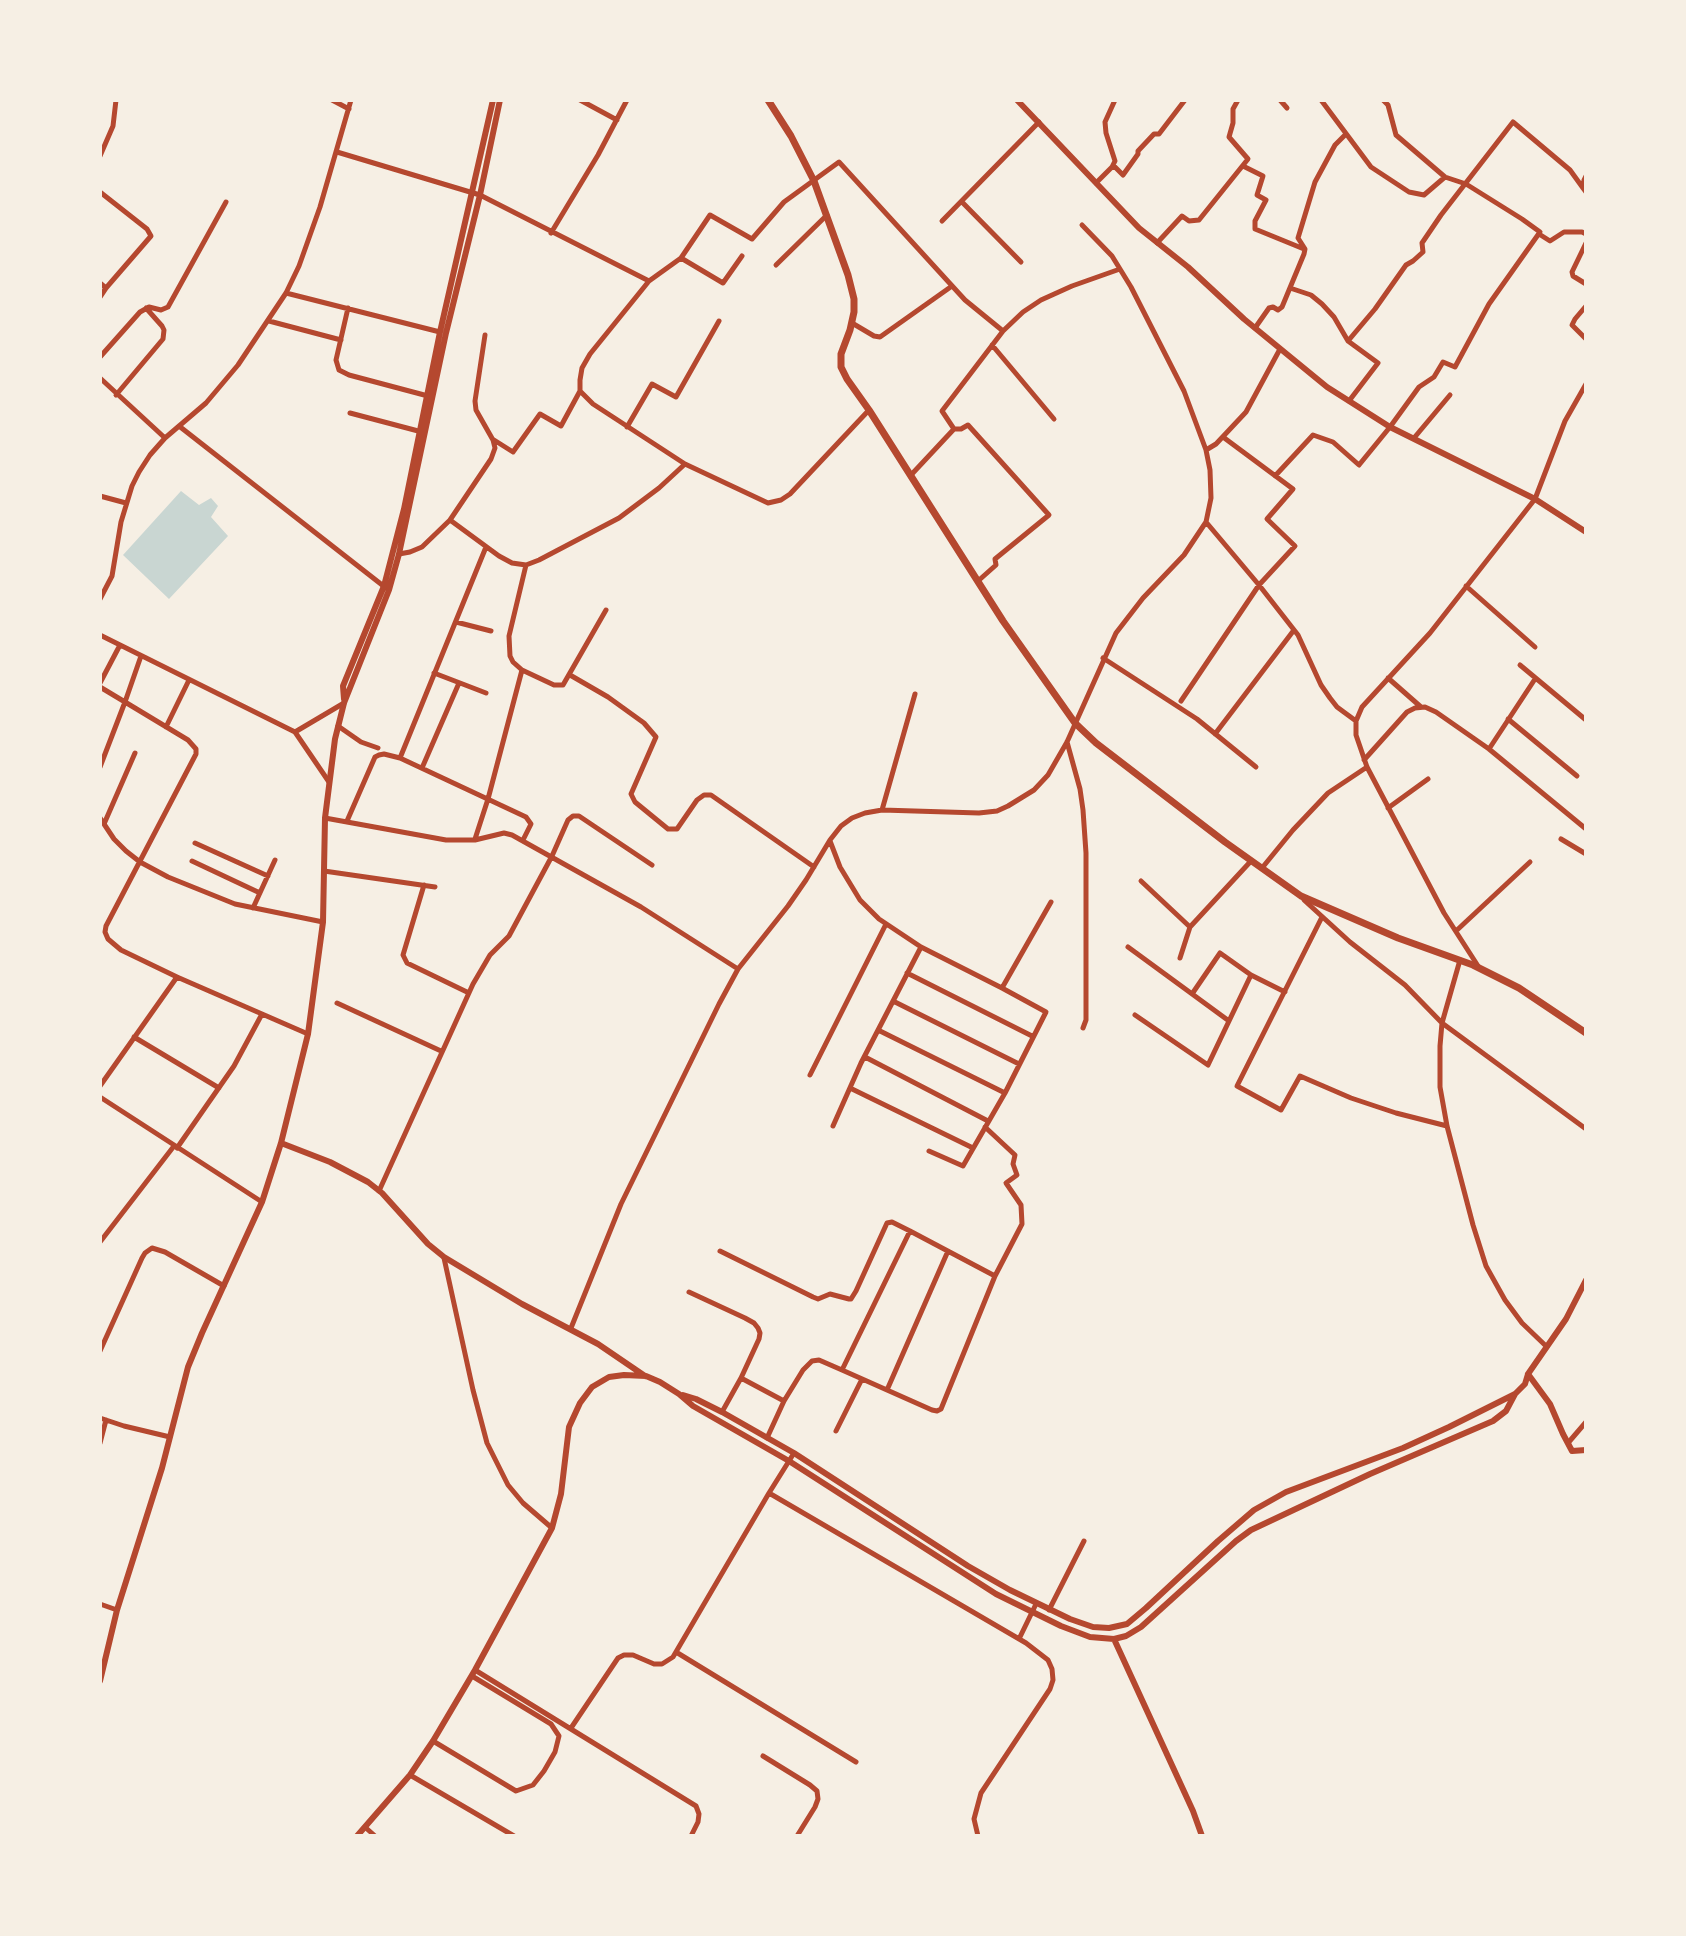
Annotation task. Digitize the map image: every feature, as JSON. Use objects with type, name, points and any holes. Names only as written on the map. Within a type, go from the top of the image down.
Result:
[{"type":"main road","points":[[768,100],[814,181],[854,299],[852,323],[841,354],[841,367],[1003,621],[1075,723],[1096,743],[1301,896],[1398,938],[1478,967],[1519,988],[1586,1033]]},
{"type":"street","points":[[100,156],[113,126],[116,100]]},
{"type":"street","points":[[332,100],[349,109]]},
{"type":"street","points":[[100,599],[112,576],[126,503],[139,472],[165,438],[221,386],[286,293],[308,243],[351,100]]},
{"type":"street","points":[[386,588],[498,100]]},
{"type":"street","points":[[580,100],[617,120]]},
{"type":"street","points":[[551,233],[627,100]]},
{"type":"street","points":[[1017,100],[1139,228],[1327,387],[1390,427],[1535,499],[1586,532]]},
{"type":"street","points":[[1096,183],[1115,161],[1105,122],[1115,100]]},
{"type":"street","points":[[1113,165],[1123,175],[1138,151],[1154,134],[1159,134],[1185,100]]},
{"type":"street","points":[[1157,243],[1182,216],[1189,221],[1199,220],[1248,159],[1229,137],[1233,109],[1238,100]]},
{"type":"street","points":[[1280,100],[1287,108]]},
{"type":"street","points":[[1321,100],[1371,167],[1409,192],[1424,195],[1445,177]]},
{"type":"street","points":[[1383,100],[1388,105],[1396,135],[1445,177],[1466,184],[1522,219],[1550,241],[1564,232],[1586,234]]},
{"type":"street","points":[[942,221],[1039,122]]},
{"type":"street","points":[[1348,341],[1406,265],[1423,252],[1422,243],[1513,122],[1570,170],[1585,190]]},
{"type":"street","points":[[1255,328],[1269,308],[1278,310],[1282,307],[1302,261],[1305,249],[1298,238],[1315,182],[1335,145],[1346,134]]},
{"type":"street","points":[[337,152],[477,194],[649,281]]},
{"type":"street","points":[[493,440],[513,452],[540,414],[561,426],[580,391],[582,368],[590,354],[649,281],[681,258],[710,215],[752,239],[784,202],[839,162],[952,286],[1003,331]]},
{"type":"street","points":[[1243,166],[1263,176],[1257,195],[1266,200],[1255,221],[1255,229],[1305,249]]},
{"type":"street","points":[[1585,190],[1586,176]]},
{"type":"street","points":[[100,192],[147,229],[151,236],[103,286],[100,297]]},
{"type":"street","points":[[430,397],[440,332],[477,194]]},
{"type":"street","points":[[145,308],[165,309],[171,303],[226,202]]},
{"type":"street","points":[[962,202],[1021,262]]},
{"type":"street","points":[[776,265],[828,215]]},
{"type":"street","points":[[571,1328],[621,1204],[719,1004],[738,969],[788,906],[841,826],[852,818],[882,810],[997,811],[1034,790],[1048,775],[1067,742],[1103,658],[1127,616],[1184,555],[1206,522],[1211,498],[1210,470],[1206,450],[1178,378],[1112,256],[1082,225]]},
{"type":"street","points":[[1275,476],[1313,435],[1333,442],[1359,465],[1419,387],[1434,377],[1443,362],[1455,367],[1489,304],[1539,234]]},
{"type":"street","points":[[1586,243],[1572,272],[1586,284]]},
{"type":"street","points":[[681,258],[723,283],[742,256]]},
{"type":"street","points":[[954,429],[942,411],[1003,331],[1041,300],[1120,269]]},
{"type":"street","points":[[852,323],[880,337],[952,286]]},
{"type":"street","points":[[1290,288],[1311,295],[1322,304],[1348,341],[1378,363],[1349,401]]},
{"type":"street","points":[[286,293],[440,332]]},
{"type":"street","points":[[1586,306],[1572,325],[1586,339]]},
{"type":"street","points":[[100,357],[145,308]]},
{"type":"street","points":[[116,395],[163,339],[162,326],[145,308]]},
{"type":"street","points":[[348,308],[336,365],[344,374],[430,397]]},
{"type":"street","points":[[269,321],[341,340]]},
{"type":"street","points":[[627,427],[652,384],[676,397],[719,321]]},
{"type":"street","points":[[399,554],[422,547],[450,520],[491,459],[495,448],[493,440],[481,421],[475,401],[485,335]]},
{"type":"street","points":[[992,345],[1054,419]]},
{"type":"street","points":[[1206,450],[1216,444],[1246,412],[1280,349]]},
{"type":"street","points":[[101,380],[165,438]]},
{"type":"street","points":[[1478,967],[1367,767],[1356,735],[1356,721],[1362,707],[1430,633],[1535,499],[1565,421],[1586,384]]},
{"type":"street","points":[[580,391],[593,404],[685,464],[768,503],[790,494],[869,410]]},
{"type":"street","points":[[1414,438],[1450,395]]},
{"type":"street","points":[[350,413],[422,432]]},
{"type":"street","points":[[911,475],[954,429],[968,425],[1049,515],[995,559],[996,565],[978,581]]},
{"type":"street","points":[[179,426],[386,588]]},
{"type":"street","points":[[100,1681],[117,1610],[149,1512],[188,1367],[262,1202],[281,1143],[308,1034],[323,922],[325,818],[338,726],[399,554],[422,432]]},
{"type":"street","points":[[1181,701],[1259,585],[1295,546],[1267,519],[1293,489],[1223,437]]},
{"type":"street","points":[[450,520],[512,563],[526,565],[619,518],[685,464]]},
{"type":"street","points":[[100,496],[126,503]]},
{"type":"street","points":[[1206,522],[1294,630],[1330,698],[1356,721]]},
{"type":"street","points":[[400,758],[486,547]]},
{"type":"street","points":[[526,565],[509,636],[510,656],[522,670],[563,685],[606,610]]},
{"type":"street","points":[[1466,586],[1535,647]]},
{"type":"street","points":[[456,622],[491,631]]},
{"type":"street","points":[[1215,734],[1294,630]]},
{"type":"street","points":[[100,635],[295,732],[329,782]]},
{"type":"street","points":[[120,645],[100,685],[193,744],[196,754],[106,926],[108,939],[121,950],[177,977],[308,1034]]},
{"type":"street","points":[[100,767],[141,656]]},
{"type":"street","points":[[1103,658],[1197,719],[1256,767]]},
{"type":"street","points":[[1520,665],[1586,720]]},
{"type":"street","points":[[475,840],[522,670]]},
{"type":"street","points":[[434,673],[486,693]]},
{"type":"street","points":[[570,675],[608,697],[644,723],[656,737],[631,794],[635,802],[668,829],[677,829],[697,800],[711,795],[814,867]]},
{"type":"street","points":[[1388,678],[1422,708]]},
{"type":"street","points":[[1489,749],[1535,679]]},
{"type":"street","points":[[166,727],[189,680]]},
{"type":"street","points":[[422,768],[459,683]]},
{"type":"street","points":[[882,810],[915,694]]},
{"type":"street","points":[[295,732],[344,703]]},
{"type":"street","points":[[1364,760],[1407,712],[1415,708],[1436,712],[1489,749],[1586,829]]},
{"type":"street","points":[[1508,719],[1577,776]]},
{"type":"street","points":[[338,726],[361,742],[378,748]]},
{"type":"street","points":[[1067,742],[1080,789],[1086,853],[1086,1020],[1083,1028]]},
{"type":"street","points":[[103,825],[135,753]]},
{"type":"street","points":[[347,821],[375,757],[384,754],[400,758],[521,814],[531,824],[523,840]]},
{"type":"street","points":[[1261,868],[1328,793],[1367,767]]},
{"type":"street","points":[[1388,808],[1428,779]]},
{"type":"street","points":[[379,1191],[469,993],[490,955],[509,936],[568,820],[579,816],[652,865]]},
{"type":"street","points":[[100,818],[114,839],[140,862],[194,889],[253,908],[323,922]]},
{"type":"street","points":[[325,818],[446,840],[475,840],[504,833],[523,840],[641,907],[738,969]]},
{"type":"street","points":[[1561,839],[1586,854]]},
{"type":"street","points":[[830,840],[850,886],[886,924],[921,947],[1046,1012],[963,1166],[929,1151]]},
{"type":"street","points":[[195,843],[268,876]]},
{"type":"street","points":[[253,908],[275,860]]},
{"type":"street","points":[[192,861],[260,893]]},
{"type":"street","points":[[1180,958],[1190,927],[1251,861]]},
{"type":"street","points":[[1456,931],[1530,862]]},
{"type":"street","points":[[324,871],[435,887]]},
{"type":"street","points":[[1141,881],[1190,927]]},
{"type":"street","points":[[424,885],[403,955],[407,963],[469,993]]},
{"type":"street","points":[[1301,896],[1350,942],[1405,985],[1442,1023],[1586,1129]]},
{"type":"street","points":[[1002,988],[1051,902]]},
{"type":"street","points":[[1322,917],[1237,1086],[1281,1110],[1300,1076],[1351,1098],[1447,1126]]},
{"type":"street","points":[[810,1075],[886,924]]},
{"type":"street","points":[[833,1126],[921,947]]},
{"type":"street","points":[[1128,947],[1229,1021]]},
{"type":"street","points":[[1192,994],[1220,953],[1251,975],[1285,992]]},
{"type":"street","points":[[1460,960],[1442,1023],[1440,1087],[1447,1126],[1486,1266],[1522,1323],[1548,1348]]},
{"type":"street","points":[[907,973],[1032,1036]]},
{"type":"street","points":[[1135,1015],[1208,1065],[1251,975]]},
{"type":"street","points":[[100,1086],[177,977]]},
{"type":"street","points":[[893,1001],[1019,1064]]},
{"type":"street","points":[[337,1003],[441,1051]]},
{"type":"street","points":[[100,1242],[219,1088],[243,1052],[262,1014]]},
{"type":"street","points":[[878,1030],[1005,1093]]},
{"type":"street","points":[[134,1037],[219,1088]]},
{"type":"street","points":[[767,1438],[784,1401],[812,1361],[819,1360],[932,1410],[941,1409],[995,1276],[1022,1224],[1021,1205],[1006,1183],[1017,1175],[1013,1164],[1015,1155],[986,1124],[865,1057]]},
{"type":"street","points":[[850,1088],[973,1148]]},
{"type":"street","points":[[100,1097],[262,1202]]},
{"type":"street","points":[[281,1143],[351,1171],[379,1191],[444,1257],[522,1304],[598,1344],[693,1406],[789,1461],[996,1594],[1090,1637],[1114,1639],[1141,1627],[1251,1530],[1493,1421],[1506,1411],[1515,1394],[1525,1384],[1528,1374],[1566,1319],[1586,1280]]},
{"type":"street","points":[[720,1251],[818,1299],[830,1294],[851,1299],[887,1223],[892,1222],[995,1276]]},
{"type":"street","points":[[842,1370],[910,1231]]},
{"type":"street","points":[[100,1351],[145,1253],[152,1248],[165,1252],[224,1286]]},
{"type":"street","points":[[887,1390],[948,1251]]},
{"type":"street","points":[[444,1257],[487,1443],[508,1485],[552,1528]]},
{"type":"street","points":[[689,1292],[745,1318],[760,1333],[722,1412]]},
{"type":"street","points":[[1528,1374],[1550,1404],[1572,1451],[1586,1450]]},
{"type":"street","points":[[357,1836],[410,1775],[433,1741],[552,1528],[561,1494],[569,1427],[580,1403],[592,1387],[609,1377],[646,1376]]},
{"type":"street","points":[[741,1378],[784,1401]]},
{"type":"street","points":[[836,1431],[862,1379]]},
{"type":"street","points":[[679,1394],[722,1412],[794,1453],[968,1566],[1036,1604],[1093,1627],[1109,1628],[1127,1624],[1254,1510],[1286,1492],[1403,1448],[1515,1394]]},
{"type":"street","points":[[100,1443],[103,1419],[170,1437]]},
{"type":"street","points":[[1568,1443],[1586,1422]]},
{"type":"street","points":[[571,1728],[618,1658],[633,1655],[654,1664],[668,1662],[794,1453]]},
{"type":"street","points":[[769,1493],[1019,1639],[1048,1660],[1053,1680],[1050,1689],[981,1793],[974,1819],[978,1836]]},
{"type":"street","points":[[1049,1610],[1084,1541]]},
{"type":"street","points":[[100,1604],[117,1610]]},
{"type":"street","points":[[1019,1639],[1036,1604]]},
{"type":"street","points":[[1114,1639],[1202,1836]]},
{"type":"street","points":[[676,1652],[856,1762]]},
{"type":"street","points":[[473,1673],[571,1728],[696,1806],[698,1822],[691,1836]]},
{"type":"street","points":[[433,1741],[516,1791],[533,1785],[544,1771],[555,1752],[559,1736],[551,1724],[473,1673]]},
{"type":"street","points":[[763,1756],[817,1791],[815,1807],[797,1836]]},
{"type":"street","points":[[410,1775],[514,1836]]},
{"type":"street","points":[[366,1828],[375,1836]]},
{"type":"shaded area","points":[[181,491],[199,505],[211,498],[218,506],[211,517],[228,536],[169,599],[123,555]]}]
